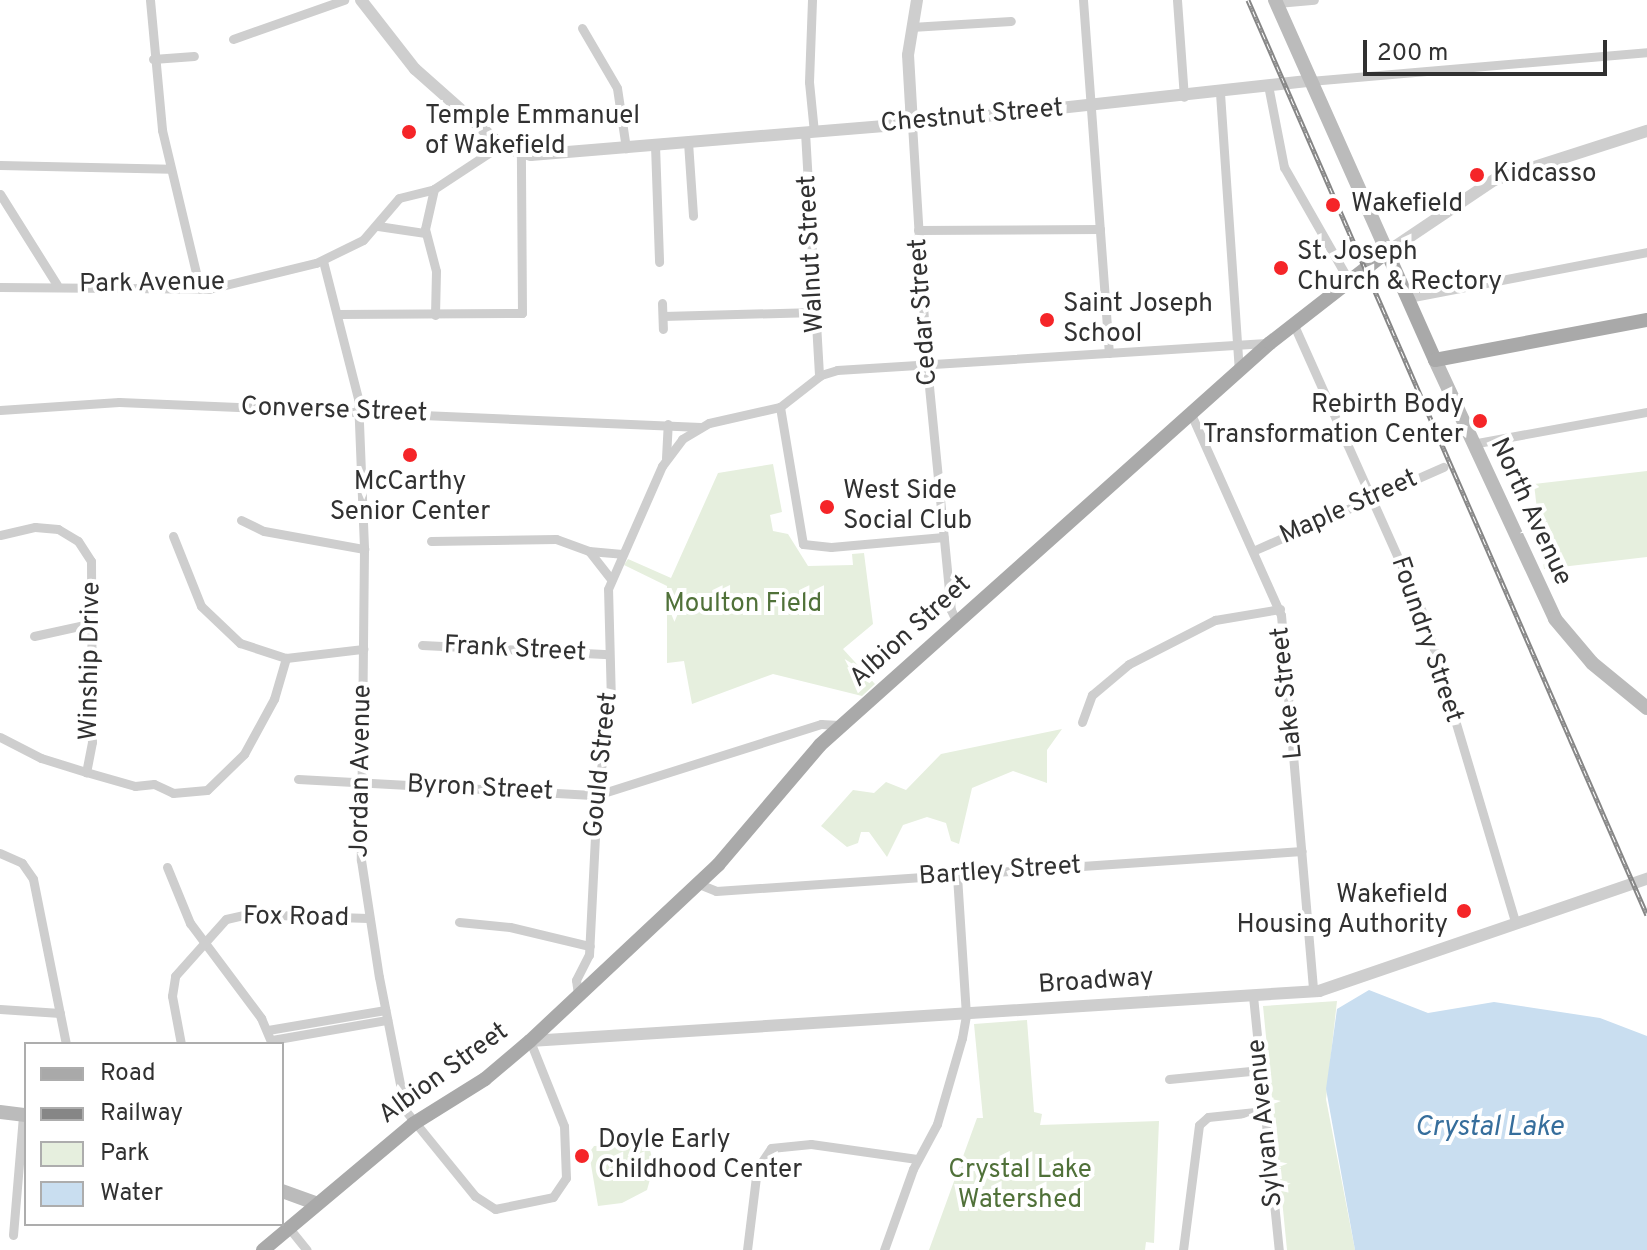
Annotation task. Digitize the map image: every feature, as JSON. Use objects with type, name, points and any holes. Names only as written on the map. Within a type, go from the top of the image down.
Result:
[{"type":"main road","name":"North Avenue","points":[[1276,2],[1472,444],[1555,619],[1592,663],[1647,708]]},
{"type":"main road","name":"Albion Street","points":[[263,1250],[413,1124],[485,1079],[530,1041],[699,884],[800,765],[843,725],[1293,323],[1387,252]]},
{"type":"main road","points":[[1435,360],[1647,320]]},
{"type":"main road","points":[[0,1112],[24,1115]]},
{"type":"main road","points":[[284,1192],[317,1204]]},
{"type":"street","points":[[150,0],[153,59],[170,169],[200,289]]},
{"type":"street","points":[[233,39],[344,0]]},
{"type":"street","name":"Chestnut Street","points":[[361,0],[401,55],[501,145],[521,154],[912,124],[1184,97],[1268,85],[1647,52]]},
{"type":"street","name":"Walnut Street","points":[[812,0],[809,132],[819,377]]},
{"type":"street","points":[[1083,0],[1109,353]]},
{"type":"street","points":[[1177,0],[1184,97]]},
{"type":"street","points":[[1276,2],[1314,0]]},
{"type":"street","name":"Cedar Street","points":[[915,1],[911,27],[912,124],[927,366],[951,610],[957,623]]},
{"type":"street","points":[[911,27],[1011,21]]},
{"type":"street","points":[[582,28],[617,88],[626,148]]},
{"type":"street","points":[[153,59],[194,56]]},
{"type":"street","points":[[1268,85],[1289,179],[1349,281]]},
{"type":"street","points":[[1220,93],[1239,370]]},
{"type":"street","name":"Albion Street","points":[[1387,252],[1494,180],[1544,160],[1647,131]]},
{"type":"street","points":[[688,142],[693,216]]},
{"type":"street","name":"Park Avenue","points":[[0,287],[57,285],[200,289],[323,261],[358,244],[378,226],[399,198],[434,189],[501,145]]},
{"type":"street","points":[[655,145],[659,262]]},
{"type":"street","points":[[337,314],[515,316],[523,312],[521,154]]},
{"type":"street","points":[[0,165],[170,169]]},
{"type":"street","points":[[434,189],[425,233],[436,271],[435,315]]},
{"type":"street","points":[[0,194],[57,285]]},
{"type":"street","points":[[378,226],[425,233]]},
{"type":"street","points":[[918,230],[1100,229]]},
{"type":"street","points":[[1408,298],[1647,252]]},
{"type":"street","name":"Jordan Avenue","points":[[323,261],[358,411],[364,549],[361,860],[368,918],[403,1106],[413,1124]]},
{"type":"street","points":[[662,303],[663,329]]},
{"type":"street","points":[[663,316],[816,312]]},
{"type":"street","name":"Foundry Street","points":[[1293,323],[1424,616],[1515,922]]},
{"type":"street","name":"Gould Street","points":[[578,994],[576,980],[589,951],[597,795],[611,702],[605,609],[610,578],[666,458],[701,427],[780,407],[819,377],[849,369],[927,366],[1235,342],[1270,343]]},
{"type":"street","name":"Converse Street","points":[[0,410],[119,402],[701,427]]},
{"type":"street","points":[[780,407],[803,544],[831,547],[944,537]]},
{"type":"street","points":[[1472,444],[1647,412]]},
{"type":"street","name":"Lake Street","points":[[1191,414],[1280,609],[1313,991]]},
{"type":"street","points":[[666,458],[668,424]]},
{"type":"street","name":"Maple Street","points":[[1255,550],[1443,467]]},
{"type":"street","points":[[241,520],[261,530],[364,549]]},
{"type":"street","name":"Winship Drive","points":[[0,535],[47,526],[78,541],[92,567],[93,623],[86,772]]},
{"type":"street","points":[[173,536],[194,592],[218,627],[252,649],[286,658],[363,649]]},
{"type":"street","points":[[431,541],[556,539],[589,551],[622,554]]},
{"type":"street","points":[[589,551],[610,578]]},
{"type":"street","points":[[1082,722],[1092,695],[1129,664],[1215,620],[1280,609]]},
{"type":"street","points":[[34,636],[93,623]]},
{"type":"street","name":"Frank Street","points":[[422,645],[609,654]]},
{"type":"street","name":"Winship Drive","points":[[0,737],[41,758],[135,786],[154,784],[173,793],[207,790],[244,754],[274,699],[286,658]]},
{"type":"street","name":"Byron Street","points":[[298,779],[597,795],[820,724],[843,725]]},
{"type":"street","name":"Bartley Street","points":[[699,884],[716,891],[1302,851]]},
{"type":"street","points":[[0,853],[25,865],[35,884],[66,1042]]},
{"type":"street","points":[[167,867],[180,904],[201,941],[271,1038],[386,1015]]},
{"type":"street","points":[[884,1250],[917,1159],[939,1117],[966,1015],[957,876]]},
{"type":"street","name":"Broadway","points":[[530,1041],[1313,991],[1355,981],[1515,922],[1647,879]]},
{"type":"street","name":"Fox Road","points":[[181,1042],[172,984],[201,941],[236,915],[368,918]]},
{"type":"street","points":[[459,922],[510,927],[589,951],[607,968]]},
{"type":"street","name":"Sylvan Avenue","points":[[1253,996],[1279,1250]]},
{"type":"street","points":[[0,1009],[60,1013]]},
{"type":"street","points":[[413,1124],[479,1200],[495,1209],[547,1199],[561,1191],[568,1148],[561,1117],[530,1041]]},
{"type":"street","points":[[1169,1079],[1261,1070]]},
{"type":"street","points":[[1183,1250],[1199,1125],[1208,1117],[1265,1111]]},
{"type":"street","points":[[13,1235],[24,1125]]},
{"type":"street","points":[[747,1250],[758,1165],[771,1148],[811,1144],[917,1159]]},
{"type":"street","points":[[289,1228],[307,1250]]},
{"type":"green space","name":"Moulton Field","points":[[773,464],[782,512],[770,515],[773,531],[788,534],[808,566],[853,565],[852,554],[864,553],[873,624],[843,649],[875,684],[862,696],[773,674],[692,704],[684,661],[667,663],[667,586],[624,565],[628,559],[671,578],[718,473]]},
{"type":"green space","points":[[1647,471],[1647,557],[1544,569],[1534,484]]},
{"type":"green space","points":[[1062,729],[1047,750],[1047,783],[1013,771],[972,788],[959,844],[951,841],[946,823],[927,817],[903,825],[887,857],[869,832],[861,832],[858,843],[847,847],[821,826],[853,790],[874,793],[886,782],[906,790],[941,754]]},
{"type":"green space","points":[[1337,1001],[1326,1099],[1355,1250],[1287,1250],[1263,1006]]},
{"type":"green space","name":"Crystal Lake Watershed","points":[[1027,1020],[1034,1112],[1042,1114],[1040,1125],[1159,1121],[1154,1243],[1146,1242],[1145,1250],[929,1250],[977,1118],[983,1118],[974,1024]]},
{"type":"green space","points":[[648,1143],[654,1165],[647,1190],[622,1203],[598,1206],[589,1153],[594,1146]]},
{"type":"water","name":"Crystal Lake","points":[[1369,990],[1428,1013],[1494,1002],[1600,1018],[1647,1036],[1647,1250],[1355,1250],[1326,1089],[1337,1009]]},
{"type":"railway","points":[[1248,0],[1647,915]]},
{"type":"place","name":"Temple Emmanuel of Wakefield","points":[[409,132]]},
{"type":"place","name":"Kidcasso","points":[[1477,175]]},
{"type":"place","name":"Wakefield","points":[[1333,205]]},
{"type":"place","name":"St. Joseph Church & Rectory","points":[[1281,268]]},
{"type":"place","name":"Saint Joseph School","points":[[1047,320]]},
{"type":"place","name":"Rebirth Body Transformation Center","points":[[1480,421]]},
{"type":"place","name":"McCarthy Senior Center","points":[[410,455]]},
{"type":"place","name":"West Side Social Club","points":[[827,507]]},
{"type":"place","name":"Wakefield Housing Authority","points":[[1464,911]]},
{"type":"place","name":"Doyle Early Childhood Center","points":[[582,1156]]}]
